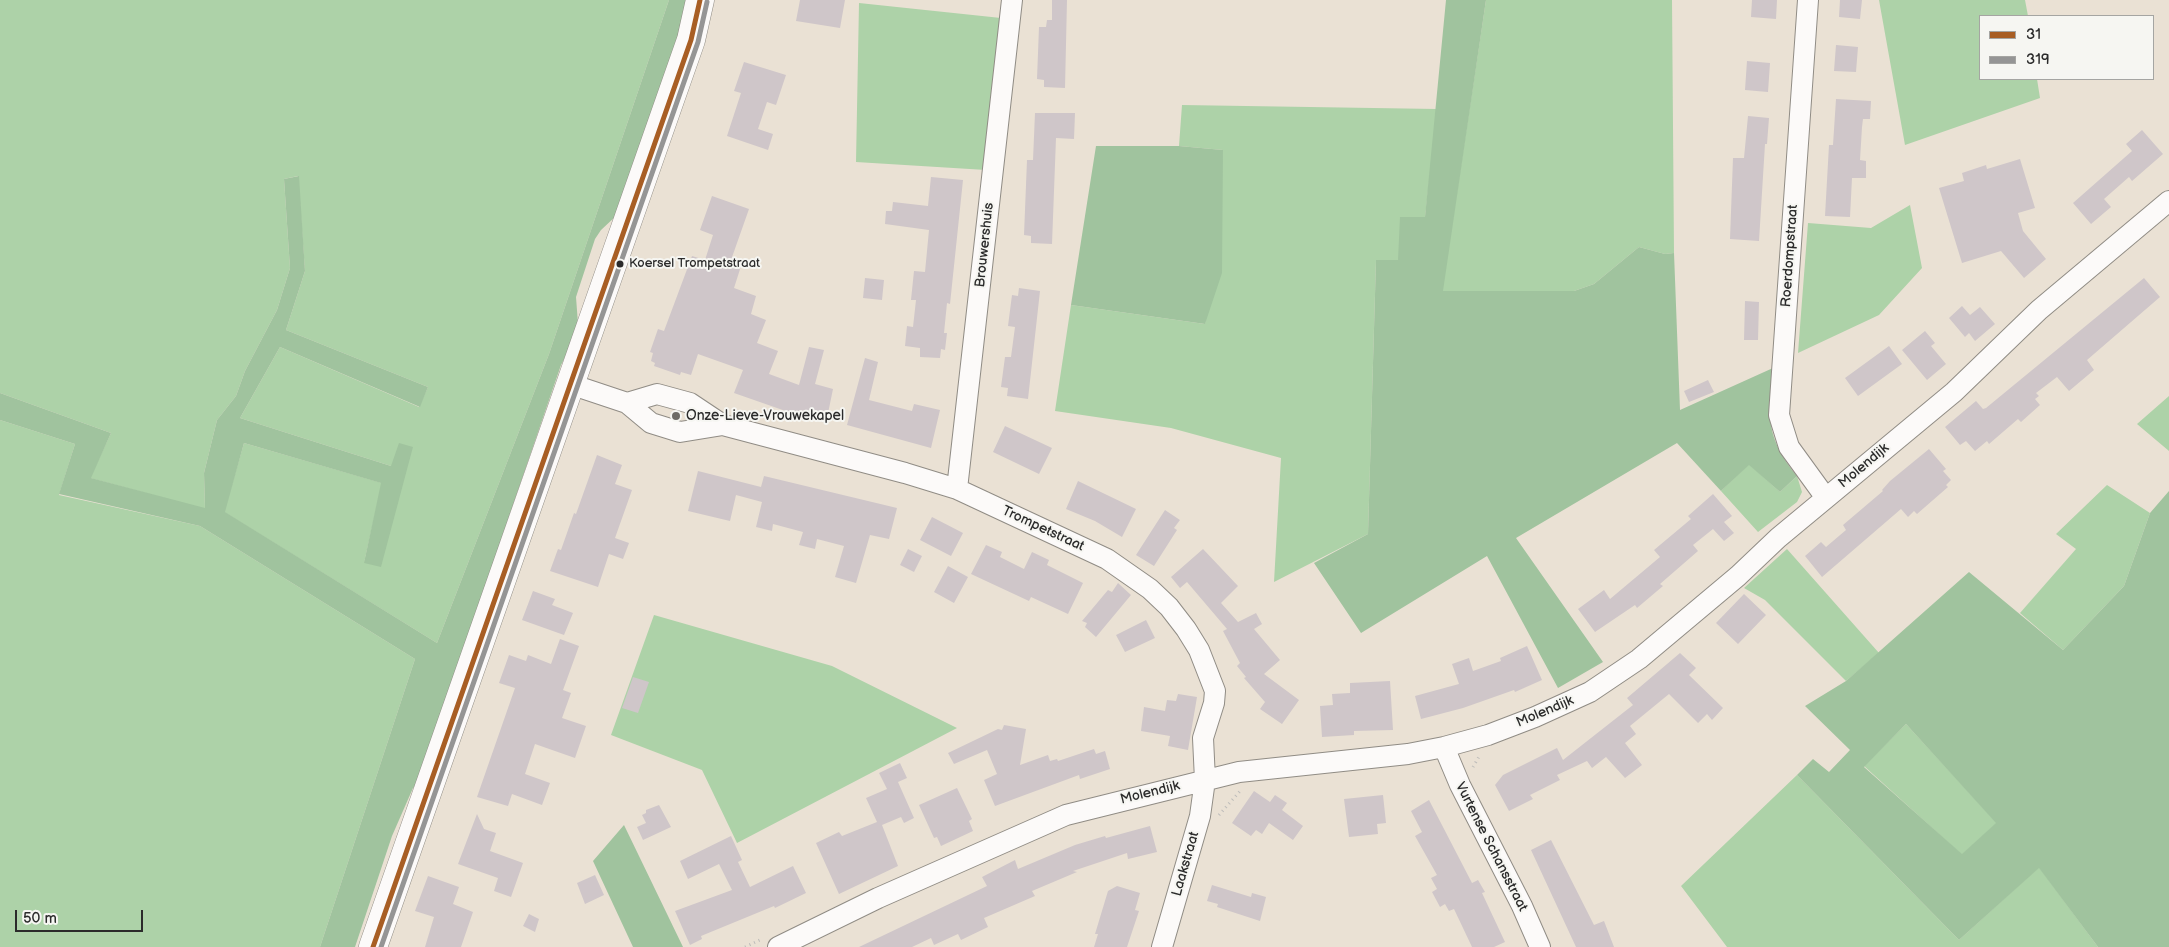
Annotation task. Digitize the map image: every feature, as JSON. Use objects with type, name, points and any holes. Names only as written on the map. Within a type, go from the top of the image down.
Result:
[{"type":"street","points":[[374,947],[691,40],[700,0]]},
{"type":"street","name":"Brouwershuis","points":[[957,489],[1012,0]]},
{"type":"street","name":"Roerdompstraat","points":[[1808,0],[1779,415],[1789,447],[1826,498]]},
{"type":"street","name":"Molendijk","points":[[778,947],[870,902],[1037,826],[1105,804],[1204,790],[1239,772],[1446,752],[1553,710],[1613,678],[1696,611],[1826,498],[1954,392],[2039,310],[2169,201]]},
{"type":"street","name":"Trompetstraat","points":[[570,384],[627,403],[651,423],[680,432],[723,426]]},
{"type":"street","name":"Trompetstraat","points":[[627,403],[657,394],[690,402],[723,426],[905,473],[957,489],[1107,559],[1150,589],[1169,607],[1199,650],[1215,691],[1212,715],[1204,738],[1204,790]]},
{"type":"street","name":"Vurtense Schansstraat","points":[[1446,752],[1522,906],[1540,947]]},
{"type":"street","name":"Laakstraat","points":[[1162,947],[1200,816],[1204,790]]},
{"type":"path","points":[[1446,752],[1484,749]]},
{"type":"path","points":[[1204,790],[1234,793],[1245,788]]},
{"type":"green space","points":[[0,0],[669,0],[549,354],[437,643],[224,512],[244,443],[382,483],[364,563],[391,466],[240,418],[280,347],[419,407],[428,387],[286,330],[305,271],[298,176],[284,179],[290,268],[277,310],[245,371],[236,396],[217,420],[204,473],[205,509],[90,478],[111,433],[0,393]]},
{"type":"green space","points":[[669,0],[688,0],[680,34],[616,216],[601,230],[595,239],[576,297],[578,324],[575,338],[561,365],[417,785],[413,788],[392,836],[355,947],[320,947],[415,659],[200,526],[59,494],[75,444],[0,420],[0,393],[111,433],[91,478],[205,508],[204,473],[217,420],[236,396],[245,371],[277,310],[290,268],[284,179],[299,176],[305,271],[286,330],[428,387],[420,407],[280,347],[240,418],[391,466],[399,443],[413,447],[381,567],[364,563],[381,483],[244,443],[225,512],[437,643],[549,354]]},
{"type":"green space","points":[[1446,0],[1486,0],[1443,291],[1574,291],[1594,284],[1639,247],[1665,254],[1674,253],[1680,410],[1773,368],[1770,400],[1771,425],[1779,449],[1797,476],[1780,492],[1749,465],[1721,491],[1677,443],[1516,538],[1603,662],[1558,688],[1487,556],[1361,633],[1314,563],[1368,534],[1376,260],[1398,260],[1400,217],[1425,217]]},
{"type":"green space","points":[[1486,0],[1672,0],[1674,253],[1665,254],[1639,247],[1594,284],[1574,291],[1442,291]]},
{"type":"green space","points":[[1879,0],[2025,0],[2028,15],[1979,15],[1979,80],[2037,80],[2040,98],[1905,145]]},
{"type":"green space","points":[[859,3],[1001,18],[986,170],[856,162]]},
{"type":"green space","points":[[1182,105],[1437,109],[1425,218],[1398,260],[1376,260],[1368,534],[1274,582],[1281,458],[1171,428],[1055,411],[1071,305],[1205,324],[1223,150],[1179,146]]},
{"type":"green space","points":[[1096,146],[1179,146],[1223,150],[1222,273],[1205,324],[1071,305]]},
{"type":"green space","points":[[1910,205],[1922,268],[1879,315],[1798,353],[1808,223],[1871,228]]},
{"type":"green space","points":[[2169,396],[2169,451],[2137,424]]},
{"type":"green space","points":[[0,420],[75,444],[59,495],[200,526],[415,659],[320,947],[0,947]]},
{"type":"green space","points":[[1749,464],[1780,492],[1797,476],[1802,492],[1797,502],[1758,532],[1721,491]]},
{"type":"green space","points":[[2107,485],[2150,513],[2124,586],[2063,650],[2020,613],[2076,549],[2056,534]]},
{"type":"green space","points":[[2169,491],[2169,947],[2098,947],[2039,868],[1959,940],[1797,775],[1813,759],[1829,772],[1850,750],[1805,706],[1846,681],[1969,572],[2063,650],[2124,586],[2150,513]],"holes":[[[1906,724],[1996,823],[1962,854],[1864,767]]]},
{"type":"green space","points":[[1787,549],[1879,653],[1846,681],[1765,600],[1744,588]]},
{"type":"green space","points":[[654,615],[832,666],[957,728],[737,843],[702,770],[611,735]]},
{"type":"green space","points":[[1906,724],[1997,823],[1962,855],[1864,766]]},
{"type":"green space","points":[[1797,775],[1959,940],[2039,867],[2098,947],[1727,947],[1681,886]]},
{"type":"green space","points":[[624,825],[683,947],[633,947],[593,861]]},
{"type":"building","points":[[800,0],[845,0],[840,28],[796,21]]},
{"type":"building","points":[[1052,0],[1067,0],[1065,88],[1044,87],[1044,80],[1037,79],[1039,27],[1046,27],[1047,20],[1052,20]]},
{"type":"building","points":[[1752,0],[1777,0],[1776,19],[1751,17]]},
{"type":"building","points":[[1840,0],[1862,0],[1860,19],[1839,17]]},
{"type":"building","points":[[1836,45],[1858,47],[1856,72],[1834,71]]},
{"type":"building","points":[[1747,61],[1770,63],[1768,92],[1745,90]]},
{"type":"building","points":[[744,62],[786,75],[776,105],[767,102],[758,129],[773,134],[768,150],[727,136],[741,93],[734,91]]},
{"type":"building","points":[[1836,99],[1871,101],[1870,119],[1863,119],[1862,127],[1860,160],[1866,161],[1866,178],[1852,178],[1850,217],[1825,216],[1829,145],[1833,145]]},
{"type":"building","points":[[1035,113],[1075,113],[1074,139],[1056,138],[1052,244],[1031,243],[1031,236],[1024,235],[1027,160],[1033,160]]},
{"type":"building","points":[[1748,116],[1769,118],[1767,144],[1765,144],[1759,241],[1730,239],[1733,158],[1744,158]]},
{"type":"building","points":[[2142,130],[2163,154],[2132,181],[2129,177],[2104,199],[2111,207],[2091,224],[2073,203],[2132,151],[2126,144]]},
{"type":"building","points":[[2020,159],[2035,208],[2018,213],[2023,231],[2046,259],[2024,278],[2001,251],[1962,263],[1939,188],[1964,181],[1962,173],[1986,165],[1987,169]]},
{"type":"building","points":[[931,177],[963,180],[950,304],[947,303],[944,333],[947,333],[945,350],[941,349],[940,358],[920,357],[920,348],[905,346],[907,326],[913,327],[916,300],[911,300],[914,271],[925,272],[929,230],[885,224],[886,211],[892,211],[893,202],[928,206]]},
{"type":"building","points":[[712,196],[749,209],[731,260],[742,263],[734,288],[756,296],[751,314],[766,320],[757,343],[778,351],[769,374],[799,385],[809,347],[824,350],[815,384],[833,389],[826,423],[734,393],[743,370],[698,354],[691,375],[681,372],[680,375],[654,366],[655,363],[651,361],[653,353],[650,352],[658,329],[664,331],[692,256],[705,260],[713,235],[700,230]]},
{"type":"building","points":[[865,278],[884,280],[882,300],[863,298]]},
{"type":"building","points":[[2144,278],[2160,297],[2087,360],[2094,370],[2069,391],[2057,377],[2036,393],[2039,396],[2035,399],[2040,405],[2021,422],[2018,419],[1989,444],[1987,441],[1975,451],[1966,441],[1960,445],[1945,427],[1976,401],[1983,409],[1986,408]]},
{"type":"building","points":[[1019,288],[1040,291],[1028,399],[1007,396],[1008,388],[1001,387],[1005,357],[1011,357],[1015,327],[1008,326],[1012,295],[1018,296]]},
{"type":"building","points":[[1745,301],[1759,302],[1758,340],[1744,340]]},
{"type":"building","points":[[1962,306],[1970,315],[1980,307],[1995,324],[1975,341],[1969,333],[1965,337],[1949,318]]},
{"type":"building","points":[[1925,331],[1935,343],[1931,346],[1946,364],[1927,380],[1902,350]]},
{"type":"building","points":[[1889,346],[1902,364],[1858,396],[1845,378]]},
{"type":"building","points":[[865,358],[878,362],[869,400],[912,411],[914,404],[940,410],[931,448],[847,425]]},
{"type":"building","points":[[1708,380],[1714,392],[1689,402],[1684,391]]},
{"type":"building","points":[[1005,426],[1052,448],[1039,474],[993,452]]},
{"type":"building","points":[[1929,449],[1946,469],[1943,471],[1951,480],[1946,485],[1948,487],[1917,514],[1914,511],[1908,517],[1901,509],[1822,577],[1805,556],[1821,542],[1826,547],[1846,530],[1843,525],[1883,491],[1890,481]]},
{"type":"building","points":[[597,455],[622,465],[615,484],[632,490],[615,538],[629,543],[623,559],[609,554],[598,587],[550,571],[558,549],[561,550],[574,513],[576,514]]},
{"type":"building","points":[[698,471],[761,487],[764,476],[897,508],[889,539],[870,535],[856,583],[835,577],[844,546],[817,539],[815,549],[799,545],[803,532],[773,524],[772,531],[756,527],[762,502],[736,495],[730,521],[688,511]]},
{"type":"building","points":[[1078,481],[1136,509],[1122,537],[1095,521],[1066,509]]},
{"type":"building","points":[[1713,494],[1732,516],[1724,522],[1734,533],[1724,541],[1713,529],[1693,545],[1698,551],[1660,584],[1663,586],[1637,608],[1635,605],[1595,632],[1578,609],[1604,590],[1610,599],[1660,557],[1654,550],[1691,519],[1688,516]]},
{"type":"building","points":[[1165,510],[1180,520],[1174,528],[1177,530],[1154,566],[1136,555]]},
{"type":"building","points":[[932,517],[963,533],[951,556],[920,540]]},
{"type":"building","points":[[986,545],[1002,552],[1000,557],[1024,569],[1032,552],[1049,560],[1047,565],[1083,583],[1068,614],[1031,597],[1029,601],[971,574]]},
{"type":"building","points":[[908,549],[922,556],[914,572],[900,565]]},
{"type":"building","points":[[1203,549],[1238,586],[1221,603],[1238,622],[1256,613],[1262,624],[1254,629],[1280,660],[1264,674],[1299,700],[1282,724],[1260,709],[1265,702],[1244,678],[1246,677],[1237,666],[1240,663],[1223,631],[1227,629],[1187,582],[1180,588],[1171,577]]},
{"type":"building","points":[[948,566],[968,577],[954,603],[934,592]]},
{"type":"building","points":[[1118,583],[1131,595],[1096,637],[1085,627],[1087,623],[1082,621],[1108,590],[1112,592]]},
{"type":"building","points":[[533,591],[555,599],[552,605],[573,613],[564,635],[522,620]]},
{"type":"building","points":[[1744,594],[1766,615],[1738,644],[1716,623]]},
{"type":"building","points":[[1146,620],[1155,638],[1125,652],[1116,635]]},
{"type":"building","points":[[560,639],[579,646],[563,690],[571,693],[562,718],[586,726],[575,758],[535,744],[525,774],[550,783],[542,805],[512,794],[508,806],[477,797],[515,688],[499,683],[509,655],[526,661],[528,655],[551,664]]},
{"type":"building","points":[[1527,646],[1542,680],[1515,692],[1514,690],[1463,708],[1421,719],[1415,696],[1459,684],[1452,664],[1469,658],[1473,671],[1501,661],[1500,658]]},
{"type":"building","points":[[1680,653],[1696,668],[1689,675],[1723,708],[1712,720],[1707,714],[1698,723],[1669,694],[1630,726],[1636,734],[1625,743],[1642,765],[1625,778],[1606,757],[1592,768],[1587,761],[1557,775],[1560,780],[1530,795],[1533,799],[1509,811],[1495,785],[1503,775],[1557,748],[1563,760],[1633,705],[1627,698]]},
{"type":"building","points":[[633,677],[649,682],[638,713],[622,708]]},
{"type":"building","points":[[1390,681],[1393,730],[1354,731],[1354,735],[1322,737],[1320,706],[1333,705],[1332,694],[1350,693],[1350,683]]},
{"type":"building","points":[[1178,694],[1197,697],[1188,750],[1168,746],[1170,736],[1141,731],[1144,707],[1165,711],[1167,700],[1176,701]]},
{"type":"building","points":[[1004,725],[1026,729],[1020,765],[1048,755],[1050,761],[1057,759],[1058,761],[1094,749],[1096,754],[1105,751],[1110,769],[1080,779],[1079,775],[995,806],[984,780],[997,774],[987,750],[954,764],[948,753],[998,729],[1002,730]]},
{"type":"building","points":[[900,763],[907,778],[898,782],[914,818],[904,823],[901,817],[882,825],[898,866],[839,894],[816,843],[839,832],[842,836],[877,822],[866,798],[887,789],[879,773]]},
{"type":"building","points":[[957,788],[972,819],[969,821],[973,831],[941,846],[937,837],[934,838],[919,805]]},
{"type":"building","points":[[1254,791],[1270,802],[1275,795],[1287,803],[1282,810],[1303,826],[1293,840],[1269,823],[1262,834],[1256,830],[1251,836],[1232,823]]},
{"type":"building","points":[[1383,795],[1386,823],[1377,824],[1378,834],[1349,837],[1344,799]]},
{"type":"building","points":[[1429,800],[1472,883],[1478,880],[1485,892],[1482,893],[1505,942],[1494,947],[1472,947],[1454,909],[1449,911],[1445,904],[1440,907],[1432,892],[1437,889],[1431,878],[1437,875],[1415,836],[1422,832],[1411,811]]},
{"type":"building","points":[[659,805],[671,827],[643,840],[637,827],[646,823],[642,815],[646,813],[646,810]]},
{"type":"building","points":[[477,814],[484,829],[496,833],[490,851],[523,863],[511,897],[494,891],[498,878],[458,864]]},
{"type":"building","points":[[1150,826],[1157,852],[1128,859],[1127,853],[1073,871],[1077,872],[1032,891],[1035,896],[984,918],[988,927],[961,940],[958,934],[934,945],[931,938],[912,947],[859,947],[987,886],[982,877],[1015,860],[1018,869],[1075,845]]},
{"type":"building","points":[[731,836],[742,860],[738,862],[750,887],[793,866],[806,893],[775,908],[774,906],[701,936],[702,939],[690,945],[675,911],[732,890],[719,864],[688,879],[680,861]]},
{"type":"building","points":[[1551,840],[1594,925],[1604,921],[1614,947],[1576,947],[1531,850]]},
{"type":"building","points":[[595,875],[604,895],[585,904],[577,883]]},
{"type":"building","points":[[428,876],[459,887],[453,904],[473,912],[461,947],[425,947],[434,917],[415,911]]},
{"type":"building","points":[[1212,885],[1251,897],[1252,893],[1266,897],[1260,921],[1217,907],[1218,904],[1207,901]]},
{"type":"building","points":[[1117,886],[1140,893],[1135,910],[1139,911],[1127,947],[1094,947],[1098,934],[1095,934],[1108,891]]},
{"type":"building","points":[[529,914],[539,919],[535,932],[523,926]]},
{"type":"transit line","name":"31","points":[[373,947],[691,40],[700,0]]},
{"type":"transit line","name":"319","points":[[381,947],[698,42],[707,2]]},
{"type":"place","name":"Koersel Trompetstraat","points":[[620,264]]},
{"type":"place","name":"Onze-Lieve-Vrouwekapel","points":[[676,416]]}]
